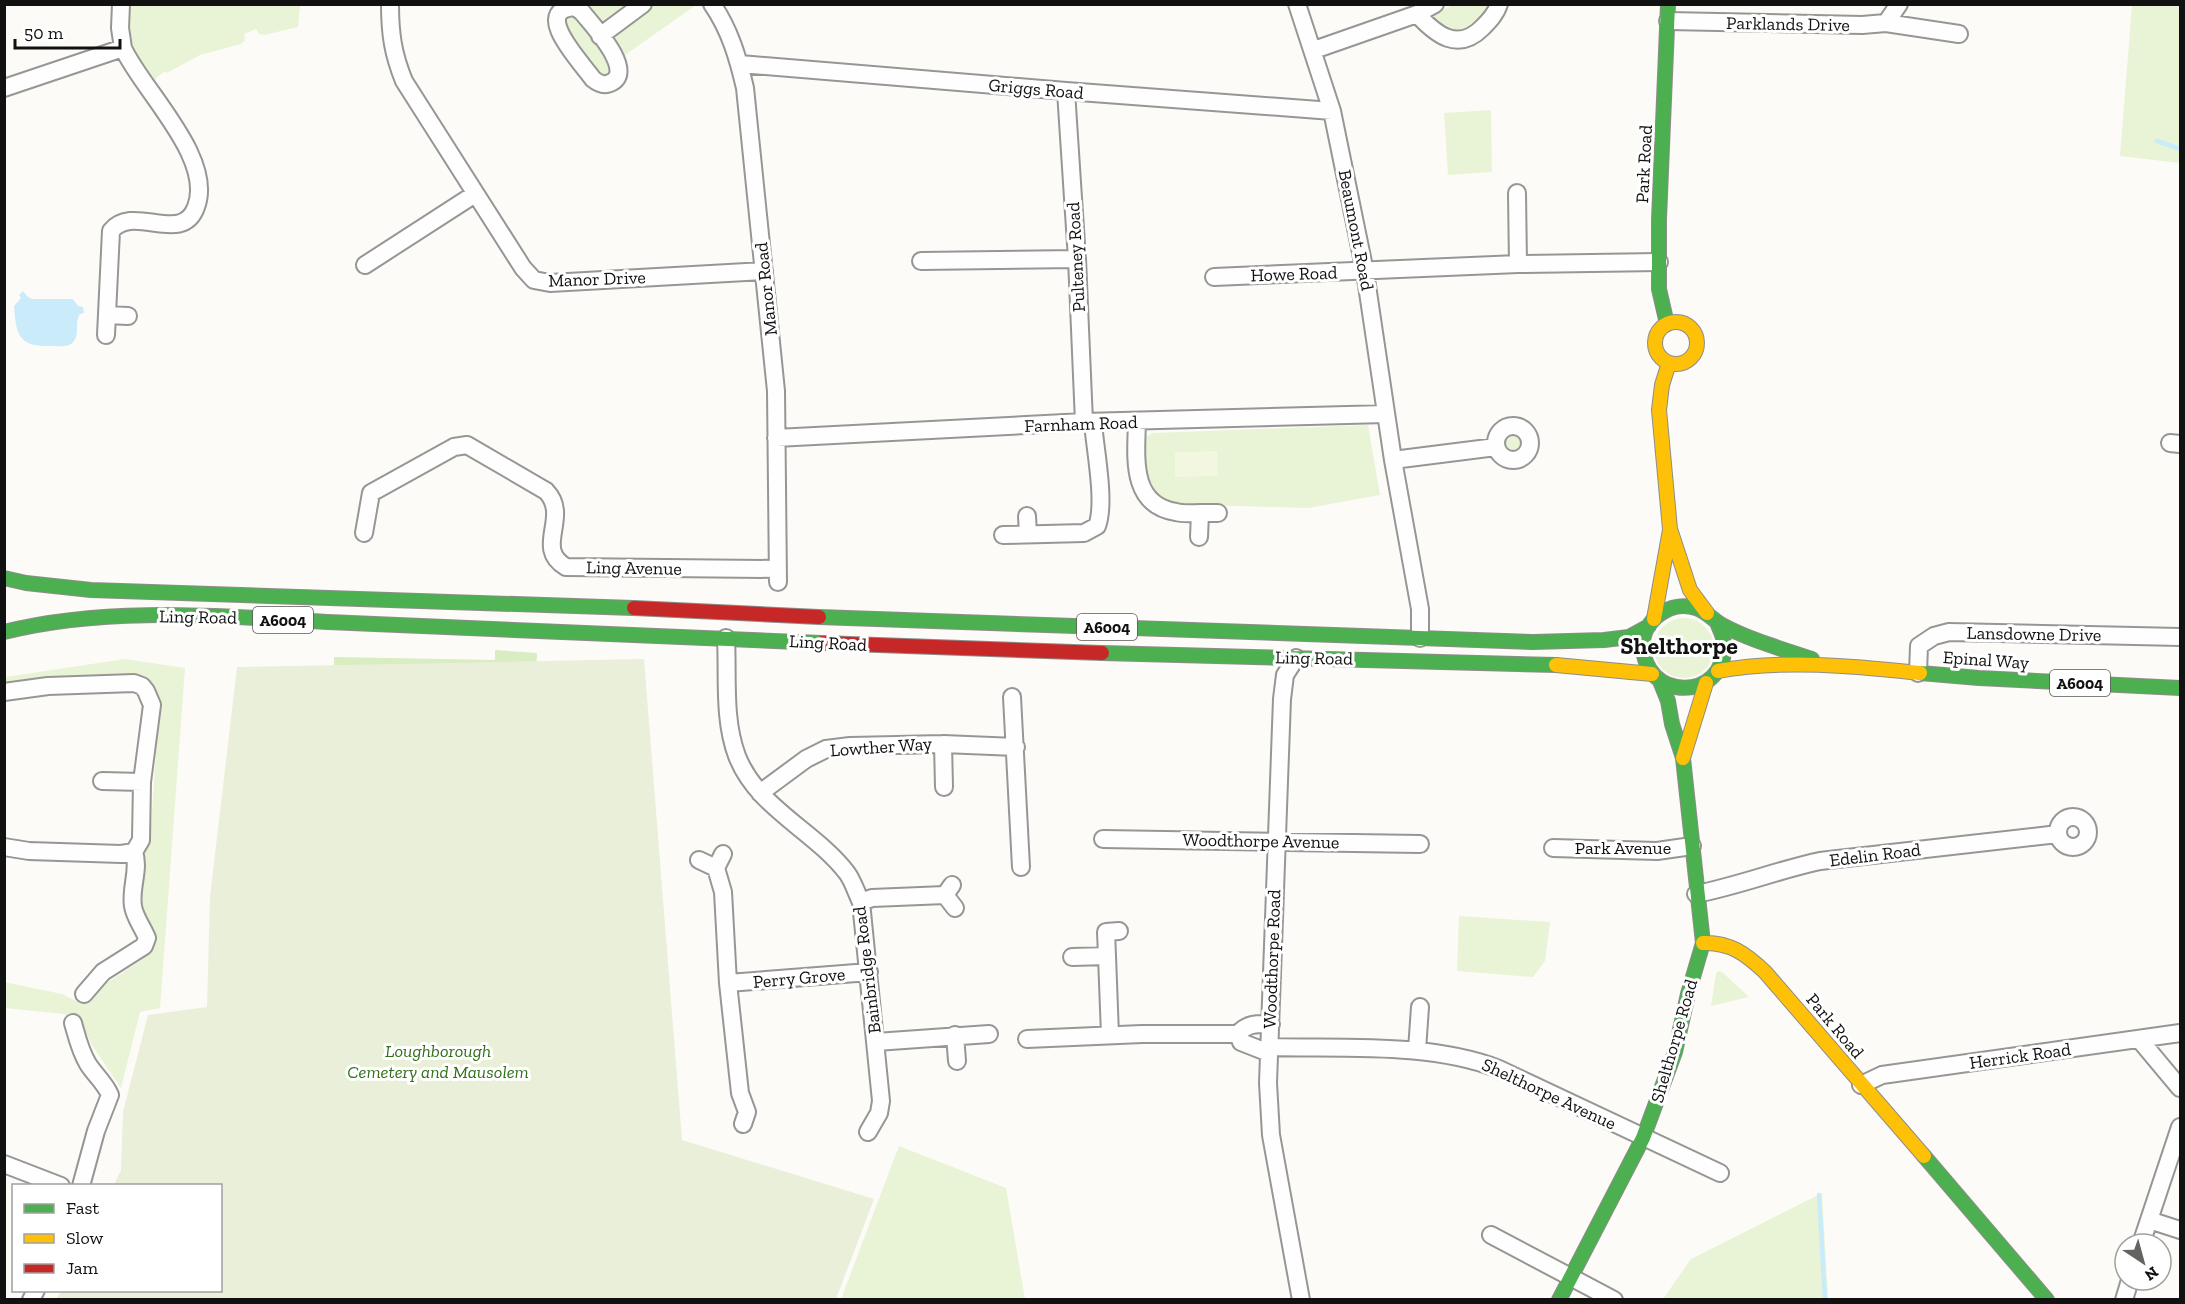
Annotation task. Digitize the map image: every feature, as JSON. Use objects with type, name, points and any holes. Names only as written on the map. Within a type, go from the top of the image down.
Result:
[{"type":"main road","name":"Park Road","points":[[1667,324],[1659,289],[1659,219],[1668,13]]},
{"type":"main road","points":[[1678,322],[1689,326],[1694,331],[1697,345],[1695,352],[1687,361],[1669,363],[1658,354],[1655,340],[1657,333],[1667,324],[1678,322]]},
{"type":"main road","points":[[1669,363],[1662,385],[1659,410],[1670,529],[1690,590],[1712,618],[1725,642],[1722,664],[1706,683],[1683,758]]},
{"type":"main road","points":[[1670,529],[1663,560],[1661,591],[1644,637],[1643,650],[1646,663],[1668,701],[1672,724],[1683,758],[1703,944]]},
{"type":"main road","name":"Ling Road","points":[[4,578],[26,583],[91,590],[563,605],[873,620],[1533,642],[1629,637],[1651,622]]},
{"type":"main road","name":"A6004","points":[[1651,622],[1663,611],[1674,607],[1697,608],[1712,618]]},
{"type":"main road","name":"Ling Road","points":[[4,632],[61,622],[121,617],[195,616],[1011,651],[1535,663],[1656,678]]},
{"type":"main road","name":"Epinal Way","points":[[1712,618],[1757,641],[1826,664]]},
{"type":"main road","name":"Woodthorpe Road","points":[[1296,658],[1325,635]]},
{"type":"main road","name":"Epinal Way","points":[[1718,671],[1734,668],[1826,664],[1979,678],[2181,688]]},
{"type":"main road","name":"A6004","points":[[1656,678],[1671,687],[1683,689],[1695,688],[1706,683]]},
{"type":"main road","name":"Park Road","points":[[1703,944],[1713,942],[1728,945],[1745,953],[1765,972],[2047,1299]]},
{"type":"main road","name":"Shelthorpe Road","points":[[1559,1299],[1643,1138],[1675,1052],[1688,994],[1703,944]]},
{"type":"street","points":[[106,335],[111,231],[117,224],[127,221],[181,224],[193,214],[199,198],[196,172],[178,131],[135,71],[123,48],[120,28],[121,4]]},
{"type":"street","name":"Manor Drive","points":[[390,4],[390,29],[394,58],[404,81],[524,268],[534,280],[550,283],[764,271]]},
{"type":"street","points":[[600,36],[643,4]]},
{"type":"street","name":"Manor Road","points":[[712,4],[723,20],[740,64],[745,88],[776,391],[777,576]]},
{"type":"street","name":"Beaumont Road","points":[[1297,4],[1314,50],[1332,111],[1365,272],[1393,460],[1420,609],[1420,638]]},
{"type":"street","points":[[1314,50],[1417,14],[1434,4]]},
{"type":"street","points":[[1417,14],[1427,25],[1443,36],[1456,41],[1466,40],[1491,19],[1499,4]]},
{"type":"street","points":[[1886,22],[1899,4]]},
{"type":"street","points":[[575,7],[582,12],[600,36],[618,60],[619,66],[613,82],[607,85],[599,84],[593,79],[558,32],[555,22],[558,13],[565,8],[575,7]]},
{"type":"street","name":"Parklands Drive","points":[[1668,13],[1862,25],[1886,22],[1959,34]]},
{"type":"street","points":[[4,88],[123,48]]},
{"type":"street","name":"Griggs Road","points":[[740,64],[1332,111]]},
{"type":"street","name":"Pulteney Road","points":[[1028,534],[1084,533],[1097,526],[1100,515],[1100,488],[1088,423],[1066,91]]},
{"type":"street","points":[[1517,193],[1518,264]]},
{"type":"street","points":[[365,265],[476,194]]},
{"type":"street","points":[[921,261],[1077,259]]},
{"type":"street","name":"Howe Road","points":[[1214,276],[1365,272],[1518,264],[1659,262]]},
{"type":"street","points":[[107,315],[128,316]]},
{"type":"street","name":"Farnham Road","points":[[776,438],[1088,423],[1386,414]]},
{"type":"street","points":[[1137,422],[1138,476],[1143,492],[1150,501],[1165,510],[1176,512],[1218,513]]},
{"type":"street","name":"Ling Avenue","points":[[364,532],[371,494],[460,445],[472,447],[559,498],[551,553],[557,562],[566,567],[777,576]]},
{"type":"street","points":[[1393,460],[1496,447]]},
{"type":"street","points":[[1199,537],[1200,513]]},
{"type":"street","points":[[1003,535],[1028,534],[1027,516]]},
{"type":"street","name":"Lansdowne Drive","points":[[1918,673],[1919,646],[1934,636],[1949,632],[2181,637]]},
{"type":"street","name":"Bainbridge Road","points":[[726,638],[729,729],[738,758],[760,793],[831,855],[848,874],[861,902],[881,1101],[879,1113],[866,1135]]},
{"type":"street","name":"Woodthorpe Road","points":[[1296,658],[1285,675],[1282,699],[1268,1083],[1271,1135],[1283,1190],[1301,1299]]},
{"type":"street","points":[[4,692],[89,683],[134,683],[142,686],[150,697],[152,705],[142,782],[141,840],[134,852],[137,861],[133,887],[133,908],[147,938],[144,946],[103,972],[84,994]]},
{"type":"street","points":[[1012,697],[1021,867]]},
{"type":"street","name":"Lowther Way","points":[[760,793],[806,759],[826,749],[850,746],[943,744],[1016,747]]},
{"type":"street","name":"Lowther Way","points":[[943,744],[944,787]]},
{"type":"street","points":[[102,781],[142,782]]},
{"type":"street","name":"Edelin Road","points":[[1696,894],[1820,861],[2058,834]]},
{"type":"street","name":"Woodthorpe Avenue","points":[[1103,839],[1420,844]]},
{"type":"street","name":"Park Avenue","points":[[1553,848],[1657,851],[1692,846]]},
{"type":"street","points":[[4,848],[98,854],[134,852]]},
{"type":"street","name":"Perry Grove","points":[[699,860],[719,861],[728,983],[740,1093],[750,1115]]},
{"type":"street","points":[[861,902],[872,898],[951,896]]},
{"type":"street","points":[[1110,1035],[1106,932],[1119,931]]},
{"type":"street","points":[[1072,957],[1107,956]]},
{"type":"street","name":"Perry Grove","points":[[728,983],[869,972]]},
{"type":"street","points":[[1417,1050],[1420,1007]]},
{"type":"street","points":[[73,1023],[80,1048],[88,1065],[107,1087],[110,1095],[96,1131],[83,1181]]},
{"type":"street","points":[[1027,1039],[1110,1035],[1238,1034],[1243,1027],[1253,1024],[1270,1024]]},
{"type":"street","name":"Herrick Road","points":[[1861,1085],[1882,1076],[2181,1033]]},
{"type":"street","points":[[876,1042],[989,1034]]},
{"type":"street","name":"Shelthorpe Avenue","points":[[1238,1034],[1241,1042],[1269,1050],[1417,1050],[1473,1060],[1489,1065],[1643,1138]]},
{"type":"street","points":[[956,1035],[957,1061]]},
{"type":"street","points":[[2139,1039],[2181,1088]]},
{"type":"street","points":[[2145,1232],[2181,1127]]},
{"type":"street","points":[[1643,1138],[1720,1173]]},
{"type":"street","points":[[4,1164],[58,1184]]},
{"type":"street","points":[[2149,1220],[2181,1230]]},
{"type":"street","points":[[1491,1235],[1614,1299]]},
{"type":"green space","points":[[121,5],[300,5],[298,27],[264,35],[259,34],[256,29],[244,34],[245,40],[241,44],[200,55],[167,73],[165,71],[156,78],[156,81],[142,64],[129,61]]},
{"type":"green space","points":[[593,5],[696,5],[618,60],[617,77],[593,79],[558,13],[582,12]]},
{"type":"green space","points":[[1454,5],[1499,5],[1466,40],[1427,25],[1428,8],[1441,10]]},
{"type":"green space","points":[[2132,5],[2180,5],[2180,163],[2120,156]]},
{"type":"green space","points":[[1491,110],[1492,172],[1448,175],[1444,113]]},
{"type":"green space","points":[[1368,425],[1380,495],[1308,508],[1173,504],[1159,499],[1149,487],[1144,461],[1146,437],[1152,433]]},
{"type":"green space","points":[[1513,425],[1525,430],[1530,442],[1525,454],[1513,459],[1501,454],[1496,442],[1501,430]]},
{"type":"green space","points":[[1217,451],[1218,476],[1175,477],[1175,452]]},
{"type":"green space","points":[[1684,618],[1701,623],[1709,631],[1714,648],[1709,665],[1701,673],[1684,678],[1667,673],[1659,665],[1654,648],[1659,631],[1667,623]]},
{"type":"green space","points":[[495,650],[537,653],[536,674],[334,670],[334,657],[495,660]]},
{"type":"green space","points":[[125,659],[185,668],[160,1008],[140,1012],[121,1088],[93,1047],[81,1022],[64,1014],[5,1008],[4,982],[62,994],[76,1001],[79,999],[90,1002],[107,983],[151,951],[152,944],[133,908],[134,852],[144,852],[151,826],[158,724],[146,691],[5,692],[5,677]]},
{"type":"green space","name":"Loughborough Cemetery and Mausolem","points":[[644,659],[682,1140],[874,1199],[836,1299],[56,1300],[60,1292],[222,1292],[222,1184],[114,1184],[121,1170],[123,1112],[148,1015],[207,1007],[210,897],[237,667]]},
{"type":"green space","points":[[1459,916],[1550,922],[1545,961],[1533,977],[1457,971]]},
{"type":"green space","points":[[1719,971],[1749,997],[1711,1006],[1716,973]]},
{"type":"green space","points":[[899,1146],[1006,1188],[1025,1299],[841,1299]]},
{"type":"green space","points":[[1822,1193],[1828,1299],[1663,1299],[1691,1259]]},
{"type":"water","points":[[23,291],[32,299],[73,299],[78,306],[83,307],[84,313],[80,314],[77,320],[76,338],[70,345],[33,345],[22,338],[16,325],[14,306],[21,298],[19,295]]},
{"type":"waterway","points":[[2157,141],[2180,149]]},
{"type":"waterway","points":[[1819,1195],[1825,1300]]},
{"type":"traffic: fast","points":[[1667,324],[1659,289],[1659,219],[1668,4]]},
{"type":"traffic: fast","points":[[4,578],[26,583],[91,590],[634,608]]},
{"type":"traffic: fast","points":[[1717,622],[1724,644],[1721,663],[1712,677],[1699,685],[1684,688],[1669,685],[1656,677],[1646,663],[1643,643],[1645,633],[1653,620],[1669,609],[1680,606],[1700,609],[1722,625],[1744,635],[1812,659]]},
{"type":"traffic: fast","points":[[4,632],[46,623],[89,618],[177,615],[822,643]]},
{"type":"traffic: fast","points":[[819,617],[1533,642],[1629,637],[1649,626]]},
{"type":"traffic: fast","points":[[1102,653],[1556,665]]},
{"type":"traffic: fast","points":[[1920,673],[2180,688]]},
{"type":"traffic: fast","points":[[1559,1300],[1643,1138],[1675,1052],[1688,994],[1703,943],[1683,758],[1672,724],[1668,701],[1660,681]]},
{"type":"traffic: fast","points":[[1924,1156],[2047,1300]]},
{"type":"traffic: slow","points":[[1676,322],[1691,328],[1697,343],[1691,358],[1676,364],[1661,358],[1655,343],[1661,328],[1676,322]]},
{"type":"traffic: slow","points":[[1669,363],[1662,385],[1659,410],[1670,529],[1690,590],[1707,613]]},
{"type":"traffic: slow","points":[[1654,619],[1670,530]]},
{"type":"traffic: slow","points":[[1556,665],[1652,674]]},
{"type":"traffic: slow","points":[[1718,671],[1743,667],[1793,665],[1844,666],[1920,673]]},
{"type":"traffic: slow","points":[[1683,758],[1706,683]]},
{"type":"traffic: slow","points":[[1703,943],[1713,943],[1737,950],[1765,972],[1924,1156]]},
{"type":"traffic: jam","points":[[634,608],[819,617]]},
{"type":"traffic: jam","points":[[822,643],[1102,653]]},
{"type":"district","name":"Shelthorpe","points":[[1679,646]]}]
